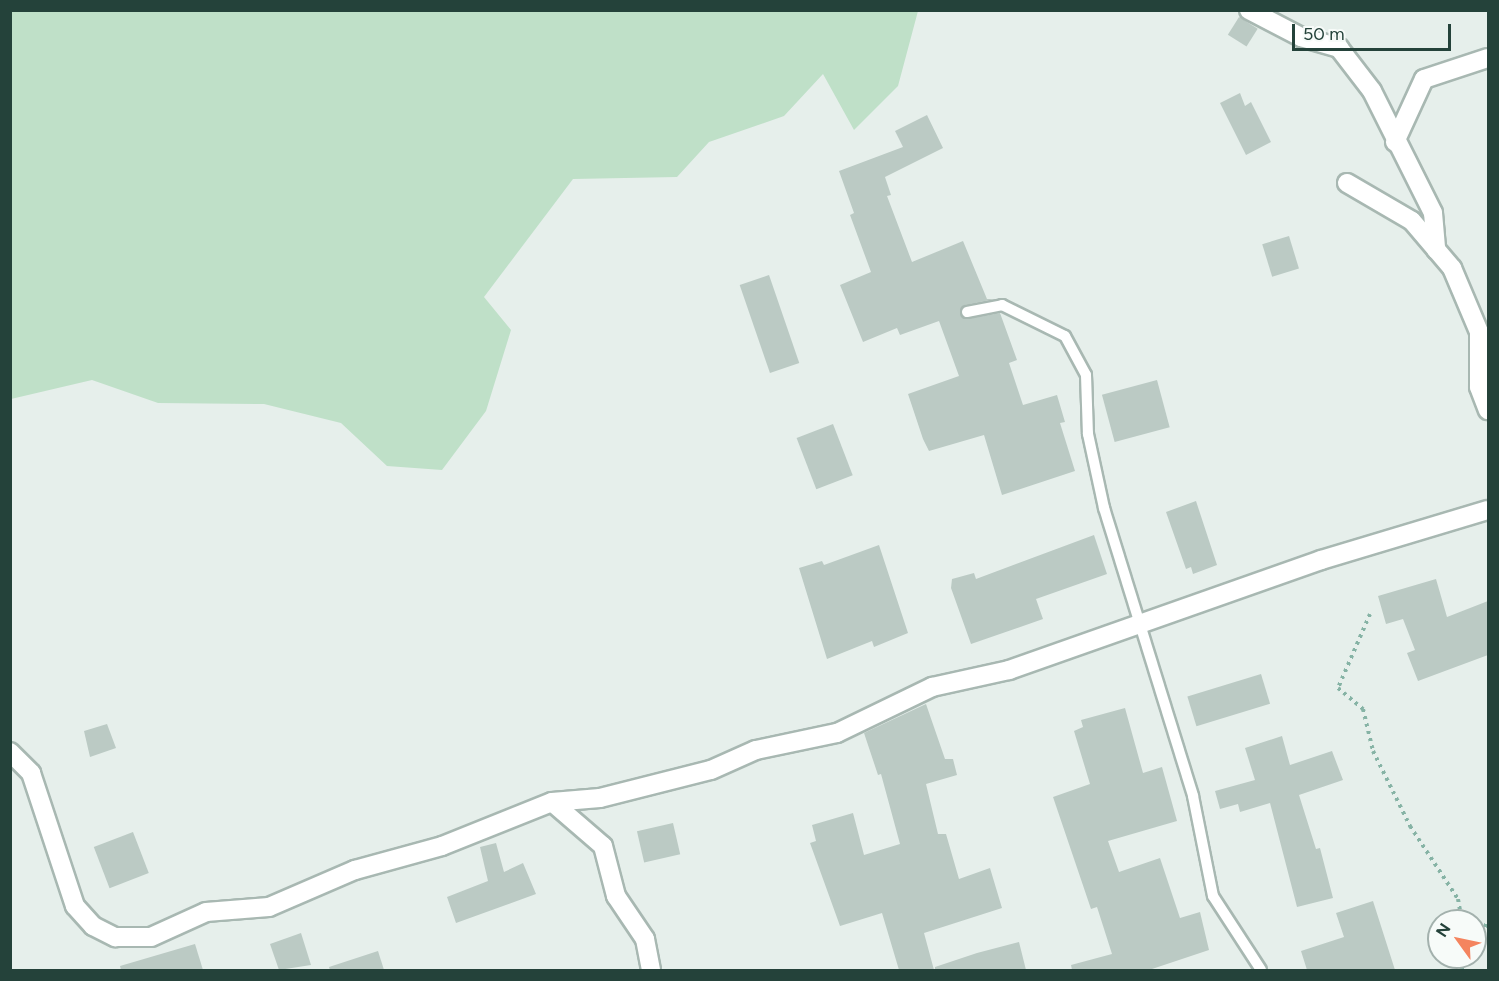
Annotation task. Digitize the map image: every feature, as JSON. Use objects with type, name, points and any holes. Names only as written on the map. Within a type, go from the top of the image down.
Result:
[{"type":"street","points":[[1249,10],[1301,37],[1340,48],[1372,91],[1395,142],[1433,213],[1436,250]]},
{"type":"street","points":[[1395,142],[1424,80],[1488,58]]},
{"type":"street","points":[[1347,183],[1412,221],[1452,268],[1479,332],[1479,387],[1488,410]]},
{"type":"street","points":[[10,752],[31,773],[75,906],[93,926],[115,937],[151,937],[206,912],[269,907],[355,870],[442,846],[552,802],[600,798],[711,770],[756,750],[837,733],[932,687],[1009,670],[1321,560],[1488,510]]},
{"type":"street","points":[[552,802],[603,846],[616,896],[645,939],[651,970]]},
{"type":"lane","points":[[967,312],[1002,305],[1065,336],[1086,375],[1088,434],[1104,508],[1193,796],[1213,896],[1261,970]]},
{"type":"path","points":[[1370,614],[1338,688],[1363,709],[1373,752],[1410,826],[1458,898],[1460,909]]},
{"type":"green space","points":[[10,11],[918,11],[898,86],[854,130],[823,74],[784,116],[709,142],[677,177],[573,179],[484,297],[511,330],[486,411],[442,470],[387,466],[341,423],[264,404],[158,403],[92,380],[11,399]]},
{"type":"building","points":[[1239,17],[1258,29],[1247,46],[1228,35]]},
{"type":"building","points":[[1240,93],[1245,106],[1251,102],[1271,142],[1246,155],[1220,103]]},
{"type":"building","points":[[927,115],[943,148],[885,177],[891,195],[887,196],[912,262],[963,241],[987,299],[995,299],[965,305],[960,314],[968,319],[1000,313],[1017,360],[1009,363],[1023,405],[1057,395],[1065,422],[1060,423],[1075,471],[1002,495],[984,435],[929,451],[923,439],[908,394],[959,376],[939,321],[900,335],[897,328],[863,342],[840,285],[871,272],[850,215],[854,213],[839,171],[903,147],[895,131]]},
{"type":"building","points":[[1289,236],[1299,269],[1272,277],[1262,244]]},
{"type":"building","points":[[769,275],[799,363],[770,373],[740,285]]},
{"type":"building","points":[[1157,380],[1170,427],[1115,442],[1102,395]]},
{"type":"building","points":[[833,424],[853,475],[816,489],[797,438]]},
{"type":"building","points":[[1196,501],[1217,565],[1193,574],[1191,567],[1186,569],[1166,512]]},
{"type":"building","points":[[1094,535],[1107,574],[1036,599],[1043,619],[971,644],[951,588],[952,579],[974,573],[976,579]]},
{"type":"building","points":[[879,545],[908,633],[874,647],[872,641],[827,659],[799,568],[822,561],[824,565]]},
{"type":"building","points":[[1436,579],[1447,617],[1488,601],[1488,655],[1418,681],[1407,653],[1415,650],[1403,619],[1386,624],[1378,596]]},
{"type":"building","points":[[1261,674],[1270,704],[1196,726],[1187,697]]},
{"type":"building","points":[[926,704],[945,759],[953,759],[957,775],[926,784],[938,834],[946,834],[959,879],[990,868],[1002,908],[924,933],[934,970],[899,970],[882,913],[840,926],[810,843],[816,841],[812,825],[853,813],[864,855],[900,844],[881,774],[878,775],[864,733]]},
{"type":"building","points":[[1125,708],[1143,773],[1162,767],[1177,821],[1108,841],[1119,872],[1160,858],[1180,918],[1200,912],[1209,950],[1149,970],[1072,970],[1071,965],[1112,954],[1097,907],[1091,909],[1053,797],[1090,784],[1074,731],[1083,727],[1081,720]]},
{"type":"building","points":[[107,724],[116,748],[90,757],[84,731]]},
{"type":"building","points":[[1282,736],[1290,765],[1332,751],[1343,780],[1299,795],[1316,849],[1320,848],[1333,898],[1297,907],[1270,803],[1240,812],[1238,804],[1220,809],[1215,791],[1255,780],[1245,748]]},
{"type":"building","points":[[673,823],[680,854],[644,863],[637,831]]},
{"type":"building","points":[[133,832],[149,873],[110,888],[94,847]]},
{"type":"building","points":[[496,843],[504,872],[523,863],[536,894],[456,923],[447,897],[488,881],[480,847]]},
{"type":"building","points":[[1373,901],[1395,970],[1307,970],[1301,951],[1344,937],[1336,913]]},
{"type":"building","points":[[301,933],[311,965],[279,970],[270,944]]},
{"type":"building","points":[[1019,942],[1026,970],[935,970],[935,967],[977,953]]},
{"type":"building","points":[[195,944],[203,970],[121,970],[120,966]]},
{"type":"building","points":[[378,951],[384,970],[330,970],[329,967]]}]
